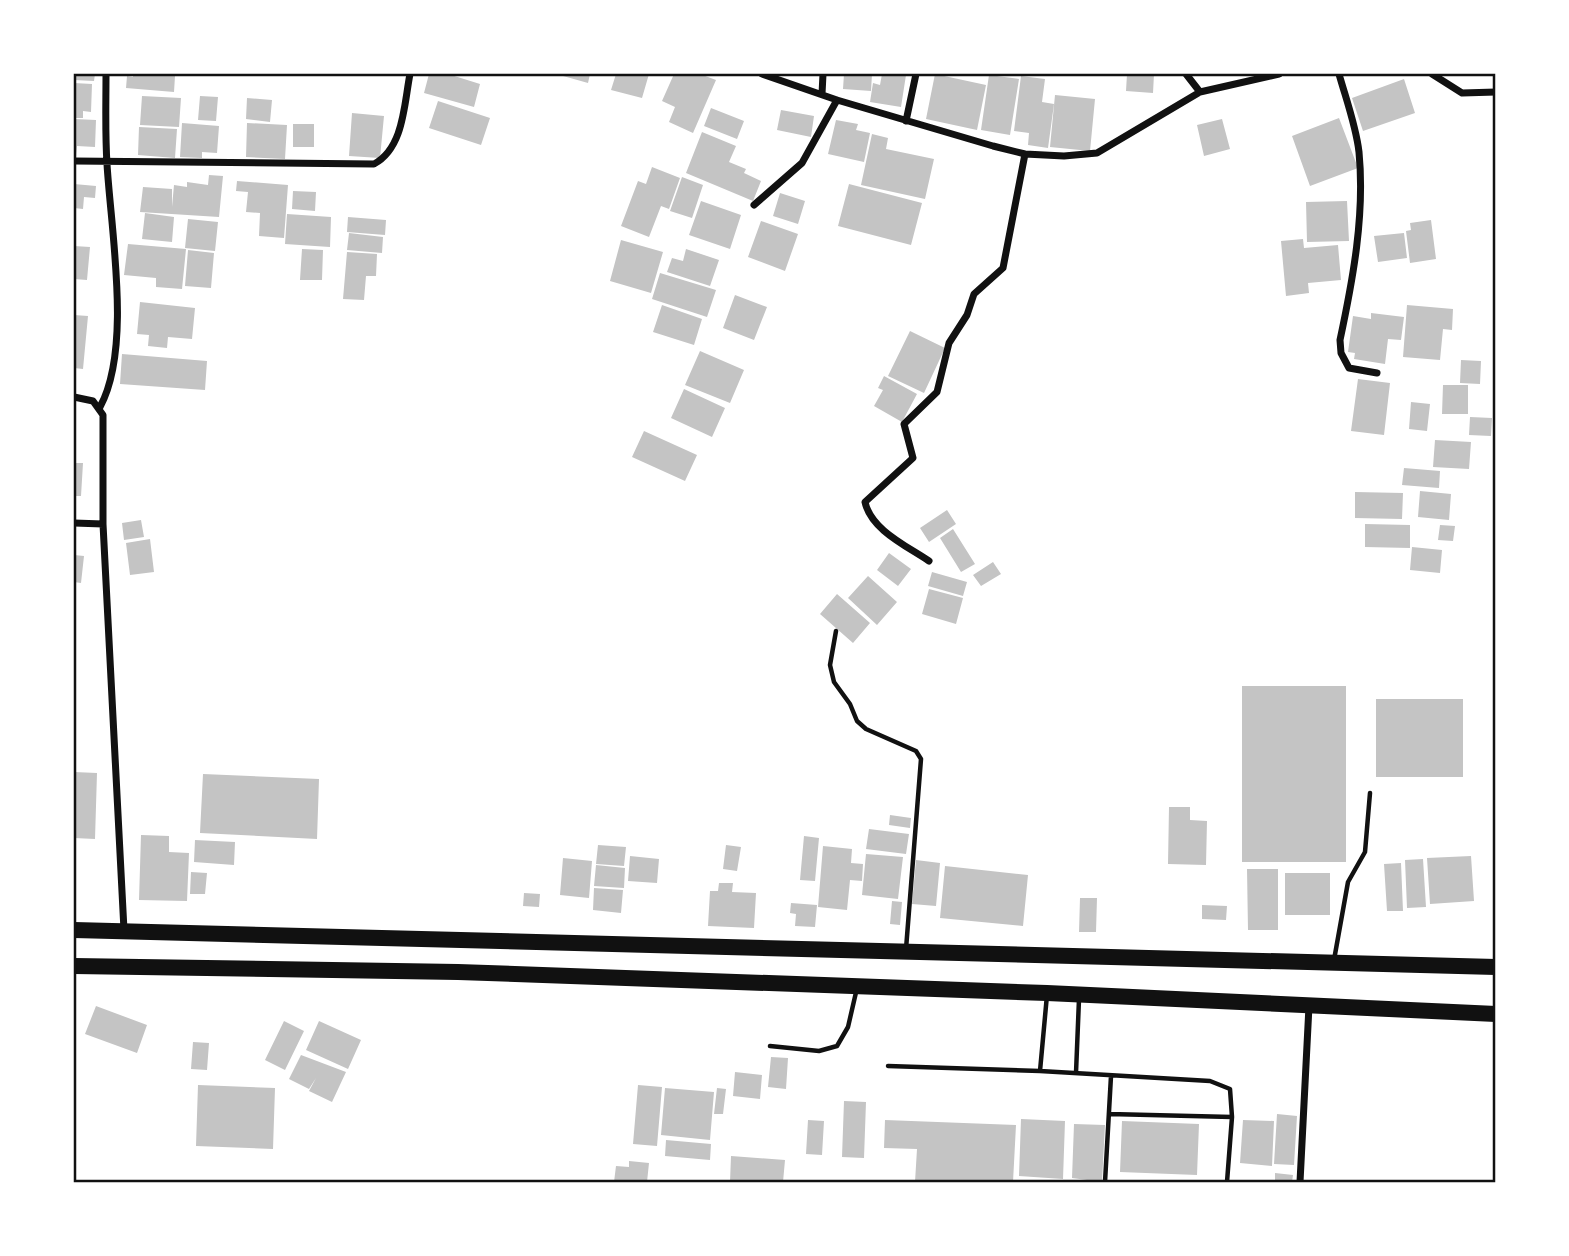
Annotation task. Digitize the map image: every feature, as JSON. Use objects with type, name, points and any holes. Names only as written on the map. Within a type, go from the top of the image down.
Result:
[{"type":"highway","points":[[74,930],[480,938],[906,953],[1496,967]]},
{"type":"highway","points":[[74,966],[458,972],[1047,993],[1496,1014]]},
{"type":"street","points":[[100,407],[110,386],[117,310],[106,161],[106,74]]},
{"type":"street","points":[[74,161],[374,164],[386,158],[394,146],[411,74]]},
{"type":"street","points":[[762,74],[906,121],[1025,154],[1063,156],[1097,153],[1200,92],[1279,74]]},
{"type":"street","points":[[822,94],[823,74]]},
{"type":"street","points":[[906,121],[916,74]]},
{"type":"street","points":[[1186,74],[1200,92]]},
{"type":"street","points":[[1339,74],[1359,149],[1360,176],[1357,247],[1340,340],[1341,353],[1349,368],[1377,373]]},
{"type":"street","points":[[1432,74],[1462,93],[1496,92]]},
{"type":"street","points":[[754,205],[802,163],[837,100]]},
{"type":"street","points":[[929,561],[880,528],[867,510],[865,502],[913,458],[904,424],[937,392],[949,343],[967,315],[974,294],[1003,268],[1025,154]]},
{"type":"street","points":[[74,397],[93,401],[100,407],[103,415],[103,524],[124,930]]},
{"type":"street","points":[[74,523],[103,524]]},
{"type":"street","points":[[1300,1182],[1309,1006]]},
{"type":"lane","points":[[836,631],[830,665],[834,682],[850,704],[857,721],[866,729],[916,751],[921,759],[906,953]]},
{"type":"lane","points":[[1334,963],[1348,882],[1365,852],[1370,793]]},
{"type":"lane","points":[[770,1046],[819,1051],[837,1046],[848,1027],[858,987]]},
{"type":"lane","points":[[1040,1072],[1047,993]]},
{"type":"lane","points":[[1076,1073],[1079,995]]},
{"type":"lane","points":[[888,1066],[1076,1073],[1222,1084],[1233,1096],[1227,1182]]},
{"type":"lane","points":[[1105,1182],[1111,1076]]},
{"type":"lane","points":[[1109,1114],[1232,1117]]},
{"type":"building","points":[[74,74],[95,74],[94,81],[74,80]]},
{"type":"building","points":[[133,74],[175,76],[174,92],[126,88],[127,76],[133,77]]},
{"type":"building","points":[[429,74],[448,74],[480,84],[474,107],[424,93]]},
{"type":"building","points":[[556,74],[590,74],[588,83]]},
{"type":"building","points":[[616,74],[649,74],[642,98],[611,90]]},
{"type":"building","points":[[674,74],[700,74],[716,80],[693,133],[669,122],[675,107],[662,101]]},
{"type":"building","points":[[844,74],[872,74],[871,91],[843,89]]},
{"type":"building","points":[[882,74],[906,75],[901,107],[870,102],[873,83],[880,85]]},
{"type":"building","points":[[935,74],[986,85],[977,130],[926,119]]},
{"type":"building","points":[[1127,74],[1154,74],[1153,93],[1126,91]]},
{"type":"building","points":[[989,75],[1019,79],[1010,135],[981,130]]},
{"type":"building","points":[[1021,76],[1045,79],[1042,102],[1054,104],[1048,148],[1028,145],[1029,133],[1014,131]]},
{"type":"building","points":[[1404,79],[1415,113],[1363,131],[1352,98]]},
{"type":"building","points":[[74,83],[92,84],[91,112],[83,111],[83,118],[74,118]]},
{"type":"building","points":[[1055,95],[1095,99],[1090,151],[1050,147]]},
{"type":"building","points":[[142,96],[181,98],[179,127],[140,125]]},
{"type":"building","points":[[200,96],[218,97],[216,121],[198,120]]},
{"type":"building","points":[[247,98],[272,100],[270,122],[246,119]]},
{"type":"building","points":[[438,101],[490,118],[481,145],[429,128]]},
{"type":"building","points":[[711,108],[744,121],[737,139],[704,126]]},
{"type":"building","points":[[781,110],[814,116],[811,137],[777,130]]},
{"type":"building","points":[[352,113],[384,116],[380,158],[349,156]]},
{"type":"building","points":[[1339,118],[1358,168],[1310,186],[1292,136]]},
{"type":"building","points":[[74,119],[96,120],[95,147],[77,146],[76,157],[74,157]]},
{"type":"building","points":[[1222,119],[1230,149],[1204,156],[1197,125]]},
{"type":"building","points":[[836,120],[858,124],[856,130],[870,133],[864,162],[828,154]]},
{"type":"building","points":[[182,123],[219,126],[217,153],[202,152],[202,158],[180,157]]},
{"type":"building","points":[[247,123],[287,125],[285,159],[246,157]]},
{"type":"building","points":[[293,124],[314,124],[314,147],[293,147]]},
{"type":"building","points":[[139,127],[177,129],[175,158],[138,155]]},
{"type":"building","points":[[702,132],[736,146],[729,162],[746,169],[744,173],[761,181],[753,201],[686,173]]},
{"type":"building","points":[[872,134],[888,138],[886,149],[934,159],[925,199],[861,185]]},
{"type":"building","points":[[652,167],[680,178],[669,209],[661,206],[649,237],[621,226],[638,181],[646,184]]},
{"type":"building","points":[[209,175],[223,176],[219,217],[140,212],[143,187],[172,189],[172,207],[174,185],[187,187],[187,182],[208,185]]},
{"type":"building","points":[[682,177],[703,185],[692,218],[670,211]]},
{"type":"building","points":[[237,181],[288,185],[284,238],[259,236],[260,213],[246,212],[248,192],[236,191]]},
{"type":"building","points":[[74,184],[96,186],[95,198],[84,197],[83,209],[74,208]]},
{"type":"building","points":[[849,184],[922,203],[911,245],[838,226]]},
{"type":"building","points":[[293,191],[316,192],[315,211],[292,209]]},
{"type":"building","points":[[780,193],[805,201],[798,224],[773,216]]},
{"type":"building","points":[[701,201],[741,215],[730,249],[689,235]]},
{"type":"building","points":[[1347,201],[1349,241],[1307,242],[1306,202]]},
{"type":"building","points":[[145,213],[174,217],[172,242],[142,239]]},
{"type":"building","points":[[287,214],[331,217],[330,247],[285,244]]},
{"type":"building","points":[[348,217],[386,220],[385,235],[347,232]]},
{"type":"building","points":[[188,219],[218,222],[215,251],[185,248]]},
{"type":"building","points":[[1431,220],[1436,259],[1410,263],[1406,231],[1411,230],[1410,223]]},
{"type":"building","points":[[761,221],[798,234],[785,271],[748,257]]},
{"type":"building","points":[[349,233],[383,237],[382,253],[347,250]]},
{"type":"building","points":[[1404,233],[1407,258],[1378,262],[1374,236]]},
{"type":"building","points":[[1303,239],[1304,248],[1338,245],[1341,280],[1308,283],[1309,293],[1286,296],[1281,241]]},
{"type":"building","points":[[621,240],[663,252],[651,293],[610,281]]},
{"type":"building","points":[[128,244],[186,249],[182,289],[156,287],[156,278],[124,275]]},
{"type":"building","points":[[74,246],[90,247],[87,280],[74,279]]},
{"type":"building","points":[[302,249],[323,250],[322,280],[300,280]]},
{"type":"building","points":[[686,249],[719,260],[710,286],[667,272],[672,258],[683,261]]},
{"type":"building","points":[[188,250],[214,253],[211,288],[185,286]]},
{"type":"building","points":[[347,252],[377,254],[376,276],[366,276],[364,300],[343,299]]},
{"type":"building","points":[[660,273],[716,290],[707,317],[652,299]]},
{"type":"building","points":[[735,295],[767,307],[754,340],[723,328]]},
{"type":"building","points":[[140,302],[195,308],[192,339],[168,337],[167,348],[148,346],[149,335],[137,334]]},
{"type":"building","points":[[662,305],[702,319],[694,345],[653,332]]},
{"type":"building","points":[[1407,305],[1453,309],[1452,330],[1443,329],[1440,360],[1403,357]]},
{"type":"building","points":[[1371,313],[1404,317],[1401,340],[1388,339],[1385,364],[1354,359],[1355,353],[1348,352],[1353,316],[1371,319]]},
{"type":"building","points":[[74,315],[88,316],[83,369],[74,368]]},
{"type":"building","points":[[910,331],[945,348],[924,393],[888,376]]},
{"type":"building","points":[[700,351],[744,370],[730,403],[685,385]]},
{"type":"building","points":[[122,354],[207,361],[205,390],[120,384]]},
{"type":"building","points":[[1461,360],[1481,361],[1480,384],[1460,383]]},
{"type":"building","points":[[884,376],[917,394],[902,422],[874,406],[883,390],[878,388]]},
{"type":"building","points":[[1358,379],[1390,383],[1384,435],[1351,431]]},
{"type":"building","points":[[1443,385],[1468,385],[1468,414],[1442,414]]},
{"type":"building","points":[[684,389],[725,408],[712,437],[671,418]]},
{"type":"building","points":[[1411,402],[1430,404],[1427,431],[1409,429]]},
{"type":"building","points":[[1470,417],[1492,418],[1491,436],[1469,435]]},
{"type":"building","points":[[644,431],[697,455],[685,481],[632,457]]},
{"type":"building","points":[[1435,440],[1471,442],[1469,469],[1433,467]]},
{"type":"building","points":[[74,463],[83,463],[81,496],[74,496]]},
{"type":"building","points":[[1404,468],[1440,471],[1439,488],[1402,485]]},
{"type":"building","points":[[1420,491],[1451,494],[1449,520],[1418,517]]},
{"type":"building","points":[[1355,492],[1403,493],[1402,519],[1355,518]]},
{"type":"building","points":[[947,510],[956,524],[929,542],[920,528]]},
{"type":"building","points":[[141,520],[144,537],[124,540],[122,523]]},
{"type":"building","points":[[1365,524],[1410,525],[1410,548],[1365,547]]},
{"type":"building","points":[[1440,525],[1455,526],[1453,541],[1438,540]]},
{"type":"building","points":[[953,529],[975,564],[961,572],[940,538]]},
{"type":"building","points":[[150,539],[154,572],[130,575],[126,543]]},
{"type":"building","points":[[1412,547],[1442,550],[1440,573],[1410,570]]},
{"type":"building","points":[[889,553],[911,569],[898,586],[877,570]]},
{"type":"building","points":[[74,555],[84,556],[81,583],[74,582]]},
{"type":"building","points":[[993,562],[1001,574],[981,586],[973,575]]},
{"type":"building","points":[[932,572],[967,582],[963,596],[928,586]]},
{"type":"building","points":[[868,576],[897,602],[877,625],[848,598]]},
{"type":"building","points":[[929,589],[963,598],[956,624],[922,614]]},
{"type":"building","points":[[837,594],[870,623],[853,643],[820,614]]},
{"type":"building","points":[[1242,686],[1346,686],[1346,862],[1242,862]]},
{"type":"building","points":[[1376,699],[1463,699],[1463,777],[1376,777]]},
{"type":"building","points":[[74,772],[97,773],[95,839],[74,838]]},
{"type":"building","points":[[203,774],[319,779],[317,839],[200,833]]},
{"type":"building","points":[[1169,807],[1190,807],[1190,820],[1207,821],[1206,865],[1168,864]]},
{"type":"building","points":[[890,815],[911,818],[910,828],[889,825]]},
{"type":"building","points":[[869,829],[909,834],[906,854],[866,849]]},
{"type":"building","points":[[141,835],[169,836],[169,852],[189,853],[187,901],[139,900]]},
{"type":"building","points":[[804,836],[819,838],[815,881],[800,880]]},
{"type":"building","points":[[195,840],[235,842],[234,865],[194,862]]},
{"type":"building","points":[[598,845],[626,847],[624,866],[596,864]]},
{"type":"building","points":[[726,845],[741,847],[737,871],[723,869]]},
{"type":"building","points":[[823,846],[852,849],[851,863],[863,864],[862,881],[850,880],[847,910],[818,907]]},
{"type":"building","points":[[866,854],[903,857],[898,899],[862,895]]},
{"type":"building","points":[[630,856],[659,859],[657,883],[628,881]]},
{"type":"building","points":[[1471,856],[1474,901],[1430,904],[1427,858]]},
{"type":"building","points":[[563,858],[592,861],[589,898],[560,895]]},
{"type":"building","points":[[1423,859],[1426,907],[1407,908],[1405,860]]},
{"type":"building","points":[[916,860],[940,863],[936,906],[912,904]]},
{"type":"building","points":[[1401,863],[1403,911],[1387,911],[1384,864]]},
{"type":"building","points":[[596,865],[625,868],[624,888],[594,886]]},
{"type":"building","points":[[945,866],[1028,875],[1023,926],[940,918]]},
{"type":"building","points":[[1247,869],[1278,869],[1278,930],[1248,930]]},
{"type":"building","points":[[191,872],[207,873],[205,894],[190,894]]},
{"type":"building","points":[[1285,873],[1330,873],[1330,915],[1285,915]]},
{"type":"building","points":[[719,883],[733,883],[732,892],[756,893],[754,928],[708,926],[710,891],[718,891]]},
{"type":"building","points":[[594,888],[623,890],[621,913],[593,910]]},
{"type":"building","points":[[524,893],[540,894],[539,907],[523,906]]},
{"type":"building","points":[[1080,898],[1097,898],[1096,932],[1079,932]]},
{"type":"building","points":[[892,901],[902,902],[900,925],[890,924]]},
{"type":"building","points":[[791,903],[817,905],[815,927],[795,926],[796,914],[790,913]]},
{"type":"building","points":[[1202,905],[1227,906],[1226,920],[1202,919]]},
{"type":"building","points":[[96,1006],[147,1025],[137,1053],[85,1034]]},
{"type":"building","points":[[284,1021],[304,1031],[285,1070],[265,1060]]},
{"type":"building","points":[[319,1021],[361,1040],[348,1069],[306,1050]]},
{"type":"building","points":[[193,1042],[209,1043],[207,1070],[191,1069]]},
{"type":"building","points":[[301,1055],[346,1072],[332,1102],[309,1091],[316,1078],[309,1089],[289,1079]]},
{"type":"building","points":[[771,1057],[788,1058],[786,1089],[768,1087]]},
{"type":"building","points":[[735,1072],[762,1075],[760,1099],[733,1096]]},
{"type":"building","points":[[198,1085],[275,1088],[273,1149],[196,1146]]},
{"type":"building","points":[[638,1085],[662,1087],[657,1146],[633,1144]]},
{"type":"building","points":[[665,1088],[714,1092],[710,1140],[661,1135]]},
{"type":"building","points":[[717,1088],[726,1089],[723,1114],[714,1114]]},
{"type":"building","points":[[844,1101],[866,1102],[864,1158],[842,1157]]},
{"type":"building","points":[[1277,1114],[1297,1116],[1294,1165],[1274,1164]]},
{"type":"building","points":[[1021,1119],[1065,1121],[1063,1179],[1019,1176]]},
{"type":"building","points":[[808,1120],[824,1121],[822,1155],[806,1154]]},
{"type":"building","points":[[885,1120],[1016,1125],[1013,1182],[915,1182],[917,1149],[884,1148]]},
{"type":"building","points":[[1243,1120],[1274,1121],[1272,1166],[1240,1163]]},
{"type":"building","points":[[1122,1121],[1199,1124],[1197,1175],[1120,1172]]},
{"type":"building","points":[[1074,1124],[1105,1125],[1102,1182],[1072,1178]]},
{"type":"building","points":[[666,1140],[711,1144],[710,1160],[665,1156]]},
{"type":"building","points":[[731,1156],[785,1160],[783,1182],[730,1182]]},
{"type":"building","points":[[629,1161],[649,1163],[647,1182],[614,1182],[616,1166],[629,1167]]},
{"type":"building","points":[[1275,1173],[1293,1175],[1292,1182],[1275,1182]]}]
